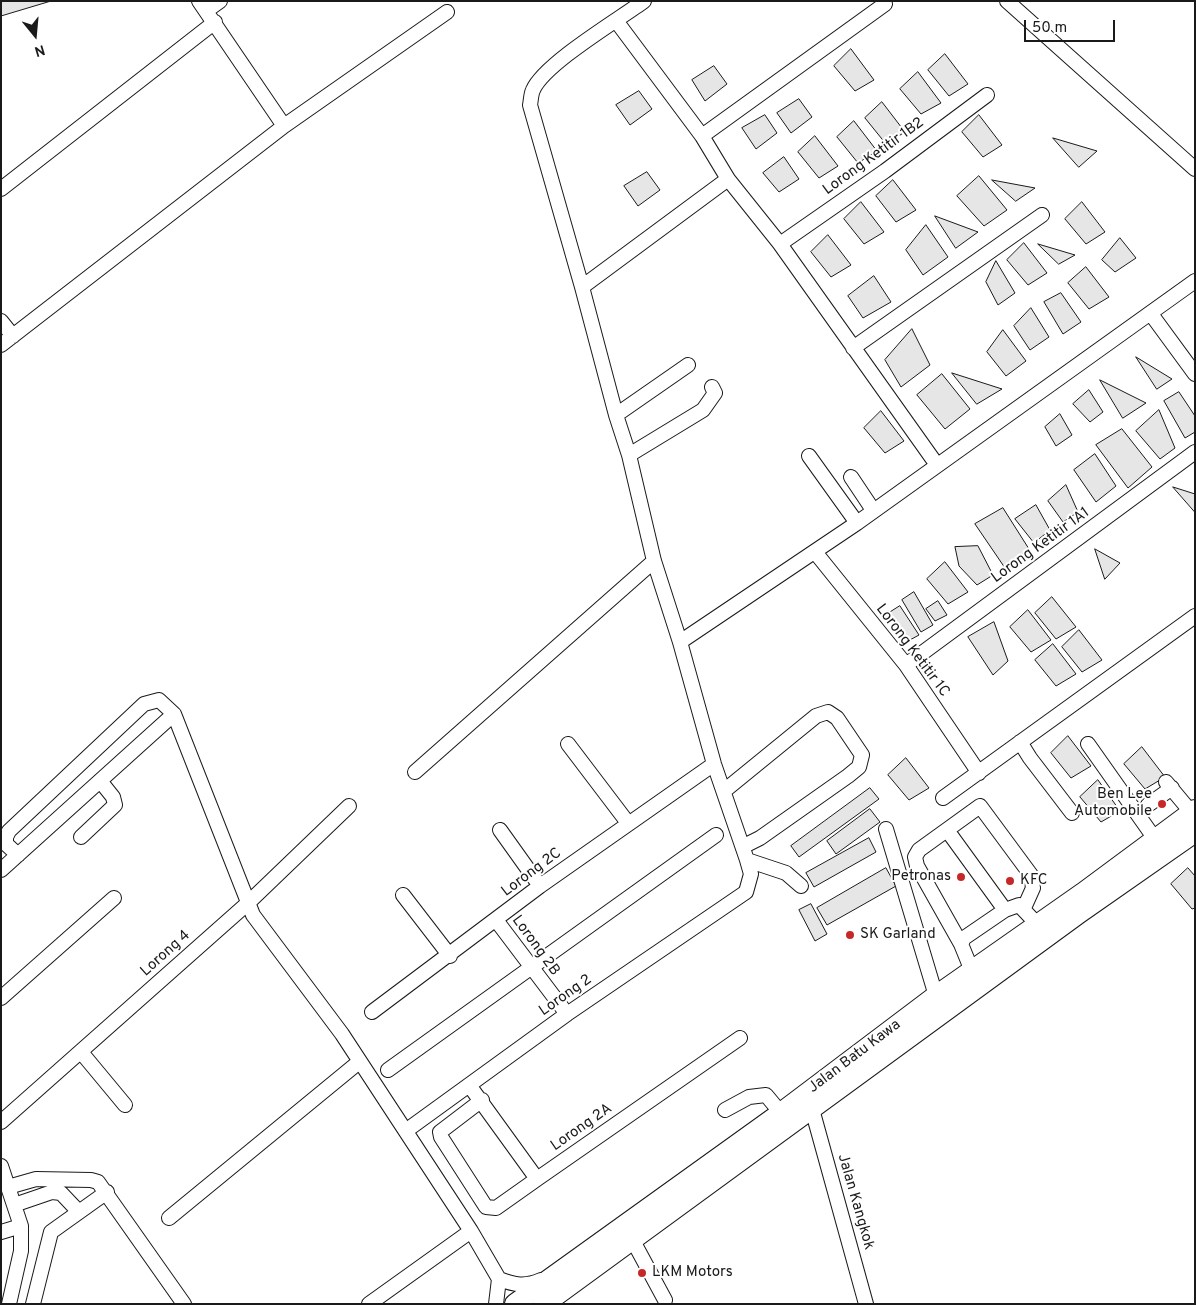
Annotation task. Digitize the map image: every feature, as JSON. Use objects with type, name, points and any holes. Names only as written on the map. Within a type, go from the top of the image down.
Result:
[{"type":"highway","name":"Jalan Batu Kawa","points":[[515,1304],[780,1113],[936,996],[1038,925],[1193,811]]},
{"type":"highway","name":"Jalan Batu Kawa","points":[[544,1304],[1087,908],[1195,832]]},
{"type":"street","points":[[1,189],[220,1]]},
{"type":"street","points":[[644,1],[617,22],[567,55],[538,82],[532,91],[530,105],[616,415],[629,455],[654,561],[680,642],[714,764],[748,860],[786,873],[801,886]]},
{"type":"street","points":[[1007,1],[1195,169]]},
{"type":"street","points":[[702,136],[884,4]]},
{"type":"street","points":[[207,12],[284,126]]},
{"type":"street","points":[[1,345],[284,126],[447,12]]},
{"type":"street","points":[[617,22],[702,136],[728,179],[780,244],[937,465]]},
{"type":"street","name":"Lorong Ketitir 1B2","points":[[780,244],[987,95]]},
{"type":"street","points":[[582,287],[728,179]]},
{"type":"street","points":[[853,348],[1042,215]]},
{"type":"street","points":[[680,642],[815,552],[1195,282]]},
{"type":"street","points":[[1151,314],[1195,374]]},
{"type":"street","points":[[2,319],[13,336]]},
{"type":"street","points":[[616,415],[688,365]]},
{"type":"street","points":[[629,455],[703,410],[714,393],[712,387]]},
{"type":"street","name":"Lorong Ketitir 1A1","points":[[906,665],[1195,452]]},
{"type":"street","points":[[809,456],[856,523]]},
{"type":"street","points":[[851,477],[873,510]]},
{"type":"street","name":"Lorong Ketitir 1C","points":[[815,552],[906,665],[979,773]]},
{"type":"street","points":[[415,772],[654,561]]},
{"type":"street","points":[[942,798],[1195,616]]},
{"type":"street","points":[[18,855],[6,844],[6,837],[9,831],[144,704],[159,700],[174,714],[253,915],[342,1034],[359,1062],[407,1130],[472,1231],[499,1279],[510,1284],[527,1286],[560,1272]]},
{"type":"street","points":[[724,791],[816,716],[828,712],[837,718],[862,755],[859,767],[848,776],[760,838],[744,846]]},
{"type":"street","points":[[1,870],[101,782],[174,714]]},
{"type":"street","points":[[1020,742],[1072,813]]},
{"type":"street","points":[[568,744],[628,823]]},
{"type":"street","points":[[1088,744],[1155,838]]},
{"type":"street","name":"Lorong 2C","points":[[372,1012],[450,956],[540,886],[714,764]]},
{"type":"street","points":[[81,837],[115,805],[114,797],[101,782]]},
{"type":"street","points":[[1148,805],[1169,785],[1193,811]]},
{"type":"street","name":"Lorong 4","points":[[1,1122],[248,903],[349,806]]},
{"type":"street","points":[[972,972],[961,944],[917,866],[915,857],[919,850],[980,806],[1031,875],[1033,888],[1024,908]]},
{"type":"street","points":[[886,829],[936,996]]},
{"type":"street","points":[[500,830],[540,886]]},
{"type":"street","points":[[947,830],[1005,910]]},
{"type":"street","points":[[388,1070],[532,969],[716,835]]},
{"type":"street","name":"Lorong 2","points":[[407,1130],[566,1014],[746,892],[751,874],[748,860]]},
{"type":"street","points":[[403,895],[450,956]]},
{"type":"street","points":[[1,998],[114,898]]},
{"type":"street","points":[[961,944],[964,938],[1005,910],[1019,905],[1024,908],[1038,925]]},
{"type":"street","name":"Lorong 2B","points":[[496,920],[566,1014]]},
{"type":"street","name":"Lorong 2A","points":[[482,1100],[440,1132],[441,1137],[486,1207],[496,1208],[740,1038]]},
{"type":"street","points":[[81,1052],[126,1105]]},
{"type":"street","points":[[169,1218],[359,1062]]},
{"type":"street","points":[[469,1085],[482,1100],[537,1179]]},
{"type":"street","points":[[725,1110],[749,1097],[766,1095],[780,1113]]},
{"type":"street","name":"Jalan Kangkok","points":[[812,1109],[866,1304]]},
{"type":"street","points":[[1,1166],[20,1226],[21,1251],[9,1304]]},
{"type":"street","points":[[8,1187],[36,1179],[91,1180],[98,1182],[107,1192],[184,1304]]},
{"type":"street","points":[[14,1204],[52,1192],[61,1193],[78,1212]]},
{"type":"street","points":[[33,1304],[51,1232],[107,1192]]},
{"type":"street","points":[[1,1232],[20,1226]]},
{"type":"street","points":[[369,1304],[472,1231]]},
{"type":"street","points":[[632,1239],[665,1300]]},
{"type":"street","points":[[496,1304],[499,1279]]},
{"type":"building","points":[[1,1],[51,1],[1,16]]},
{"type":"building","points":[[851,49],[874,80],[855,91],[834,66]]},
{"type":"building","points":[[945,54],[968,84],[949,96],[928,70]]},
{"type":"building","points":[[714,66],[727,84],[705,101],[692,80]]},
{"type":"building","points":[[918,72],[941,103],[921,114],[900,89]]},
{"type":"building","points":[[639,91],[652,109],[630,125],[616,105]]},
{"type":"building","points":[[799,99],[812,117],[791,133],[777,113]]},
{"type":"building","points":[[882,102],[905,132],[886,144],[865,118]]},
{"type":"building","points":[[765,115],[777,133],[756,149],[742,128]]},
{"type":"building","points":[[979,115],[1002,145],[983,157],[962,132]]},
{"type":"building","points":[[854,121],[877,151],[858,163],[837,137]]},
{"type":"building","points":[[815,136],[838,166],[819,178],[798,152]]},
{"type":"building","points":[[1053,138],[1097,151],[1079,167]]},
{"type":"building","points":[[784,157],[799,179],[779,192],[763,173]]},
{"type":"building","points":[[647,172],[660,190],[638,206],[624,186]]},
{"type":"building","points":[[979,176],[1007,210],[984,226],[957,196]]},
{"type":"building","points":[[893,180],[916,210],[896,222],[876,196]]},
{"type":"building","points":[[992,180],[1035,188],[1016,201]]},
{"type":"building","points":[[861,202],[884,232],[864,244],[844,219]]},
{"type":"building","points":[[1082,202],[1105,232],[1086,244],[1065,219]]},
{"type":"building","points":[[935,216],[978,232],[956,248]]},
{"type":"building","points":[[926,225],[948,257],[923,275],[906,250]]},
{"type":"building","points":[[828,235],[851,265],[831,277],[811,252]]},
{"type":"building","points":[[1120,238],[1136,258],[1115,272],[1102,260]]},
{"type":"building","points":[[1024,243],[1047,273],[1028,285],[1007,260]]},
{"type":"building","points":[[1038,244],[1075,255],[1059,264]]},
{"type":"building","points":[[996,261],[1015,293],[998,305],[986,282]]},
{"type":"building","points":[[1086,267],[1109,297],[1089,309],[1068,283]]},
{"type":"building","points":[[874,276],[891,302],[863,318],[848,296]]},
{"type":"building","points":[[1061,293],[1081,322],[1063,334],[1044,302]]},
{"type":"building","points":[[1031,308],[1049,337],[1030,350],[1014,326]]},
{"type":"building","points":[[912,329],[930,365],[901,387],[885,360]]},
{"type":"building","points":[[1003,330],[1026,361],[1006,376],[987,352]]},
{"type":"building","points":[[1136,357],[1172,379],[1157,389]]},
{"type":"building","points":[[952,373],[1002,389],[977,404]]},
{"type":"building","points":[[942,374],[970,409],[945,429],[917,395]]},
{"type":"building","points":[[1100,380],[1146,403],[1123,418]]},
{"type":"building","points":[[1089,390],[1103,412],[1090,422],[1073,404]]},
{"type":"building","points":[[1179,392],[1195,416],[1195,432],[1185,438],[1164,401]]},
{"type":"building","points":[[1159,410],[1175,448],[1160,459],[1136,431]]},
{"type":"building","points":[[881,411],[904,441],[885,453],[864,428]]},
{"type":"building","points":[[1060,414],[1072,435],[1056,446],[1045,427]]},
{"type":"building","points":[[1122,429],[1152,467],[1128,488],[1096,445]]},
{"type":"building","points":[[1095,454],[1116,486],[1096,502],[1074,470]]},
{"type":"building","points":[[1066,485],[1078,512],[1063,522],[1048,501]]},
{"type":"building","points":[[1173,487],[1195,494],[1195,512]]},
{"type":"building","points":[[1036,505],[1050,530],[1034,543],[1015,519]]},
{"type":"building","points":[[1003,508],[1029,549],[1005,568],[975,524]]},
{"type":"building","points":[[978,546],[993,575],[977,585],[959,566],[955,547]]},
{"type":"building","points":[[1095,549],[1120,563],[1105,579]]},
{"type":"building","points":[[945,562],[968,592],[948,604],[927,579]]},
{"type":"building","points":[[914,592],[933,625],[921,632],[902,600]]},
{"type":"building","points":[[1052,597],[1076,627],[1056,639],[1035,613]]},
{"type":"building","points":[[938,601],[947,615],[935,621],[926,609]]},
{"type":"building","points":[[900,606],[919,635],[908,641],[889,613]]},
{"type":"building","points":[[1028,610],[1051,640],[1031,652],[1010,627]]},
{"type":"building","points":[[994,622],[1008,661],[993,675],[968,637]]},
{"type":"building","points":[[1079,630],[1102,660],[1082,672],[1062,647]]},
{"type":"building","points":[[1053,644],[1076,674],[1056,686],[1035,660]]},
{"type":"building","points":[[1068,736],[1091,766],[1071,778],[1051,753]]},
{"type":"building","points":[[1142,747],[1165,777],[1145,789],[1124,764]]},
{"type":"building","points":[[906,758],[929,788],[909,800],[888,775]]},
{"type":"building","points":[[1098,780],[1120,811],[1101,822],[1080,797]]},
{"type":"building","points":[[870,788],[879,799],[799,857],[791,846]]},
{"type":"building","points":[[870,809],[880,822],[836,854],[827,841]]},
{"type":"building","points":[[869,838],[876,852],[814,887],[806,873]]},
{"type":"building","points":[[886,868],[896,886],[827,925],[817,908]]},
{"type":"building","points":[[1188,868],[1195,876],[1195,908],[1192,909],[1171,884]]},
{"type":"building","points":[[811,904],[827,934],[815,941],[799,910]]},
{"type":"place","name":"Ben Lee Automobile","points":[[1162,804]]},
{"type":"place","name":"Petronas","points":[[961,877]]},
{"type":"place","name":"KFC","points":[[1010,881]]},
{"type":"place","name":"SK Garland","points":[[850,935]]},
{"type":"place","name":"LKM Motors","points":[[642,1273]]}]
